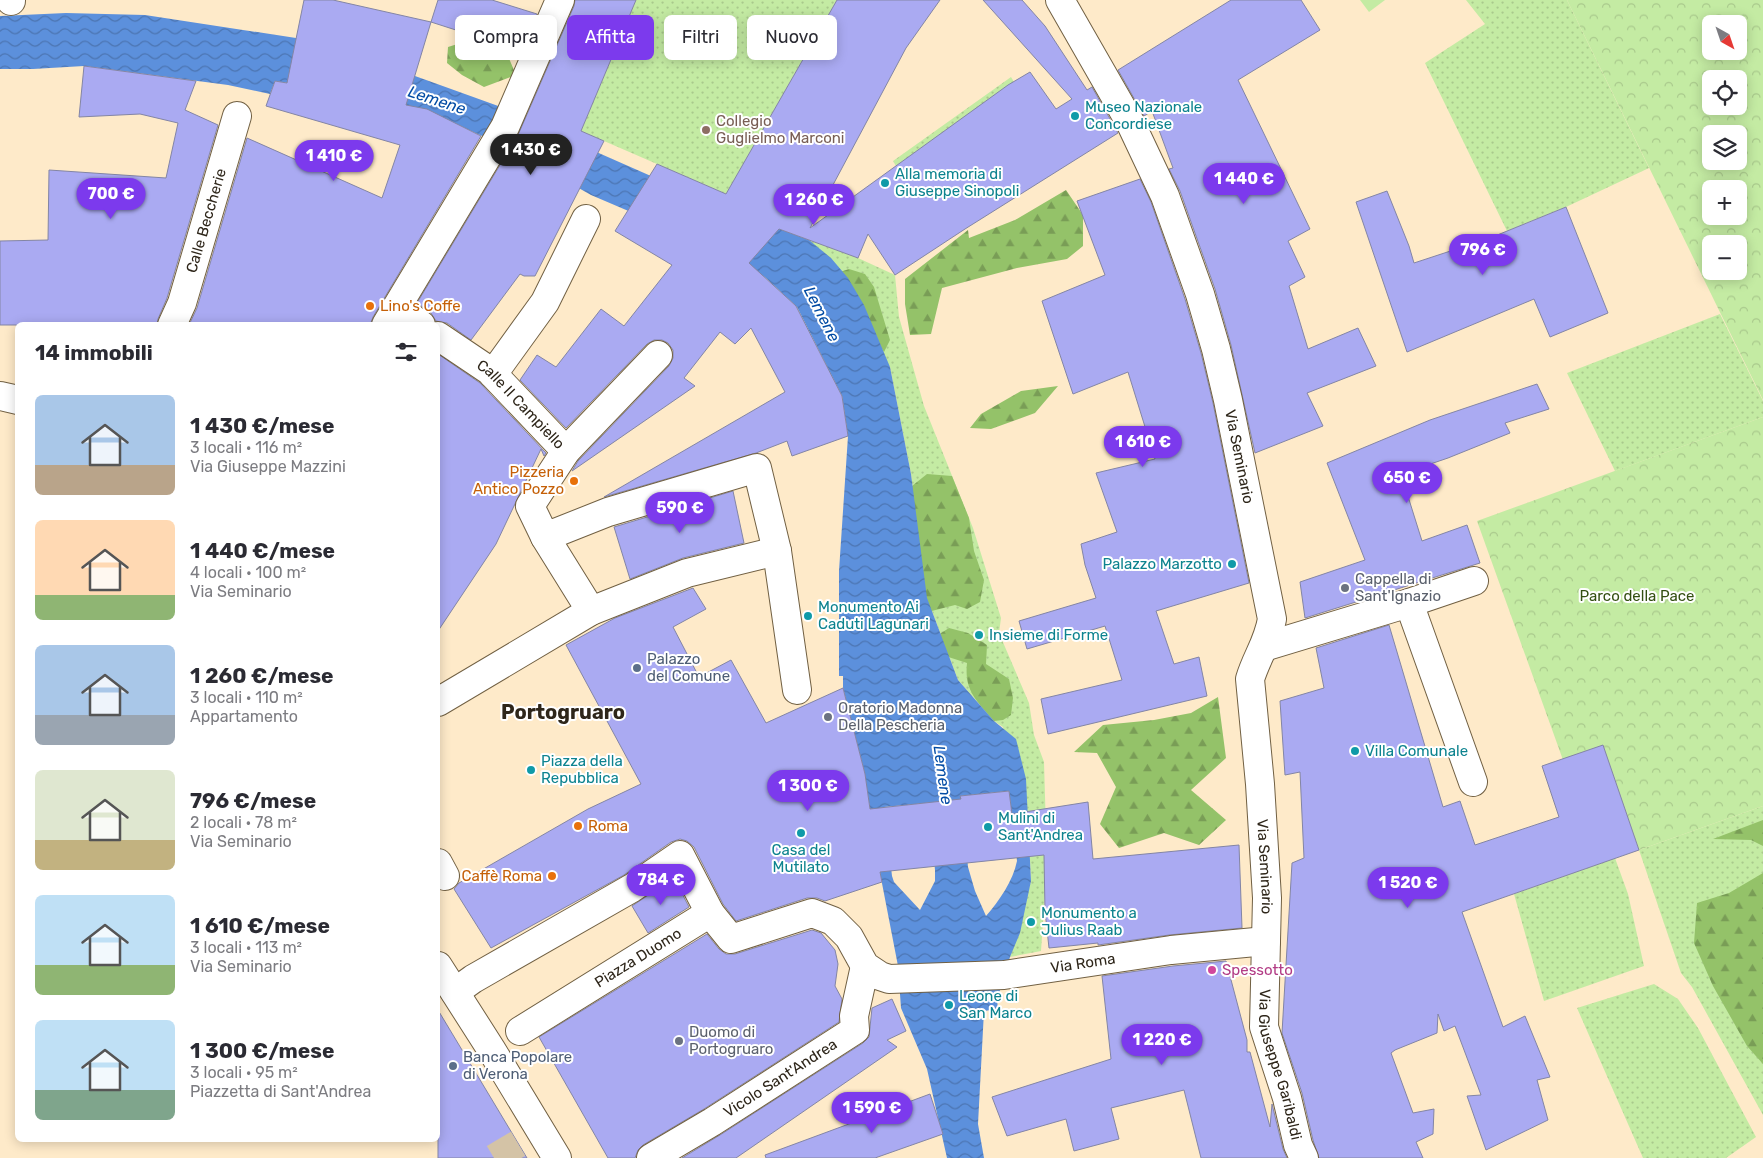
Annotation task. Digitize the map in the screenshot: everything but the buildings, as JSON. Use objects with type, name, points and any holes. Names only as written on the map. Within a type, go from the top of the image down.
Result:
[{"type":"street","points":[[410,322],[392,317],[496,143],[512,112],[560,0]]},
{"type":"street","name":"Via Seminario","points":[[1060,0],[1131,124],[1165,196],[1200,294],[1228,400],[1272,619],[1269,636],[1255,662],[1250,679],[1260,784],[1267,898],[1266,941]]},
{"type":"street","name":"Calle Beccherie","points":[[173,322],[182,303],[237,116]]},
{"type":"street","points":[[493,374],[545,302],[586,219]]},
{"type":"street","name":"Calle II Campiello","points":[[440,337],[493,374],[566,452],[658,356]]},
{"type":"street","points":[[0,396],[15,399]]},
{"type":"street","points":[[566,452],[530,506],[555,533],[587,605]]},
{"type":"street","points":[[555,533],[608,512],[757,468],[777,551],[797,690]]},
{"type":"street","points":[[440,701],[587,605],[687,573],[777,551]]},
{"type":"street","points":[[1264,647],[1474,581]]},
{"type":"street","points":[[1409,603],[1473,782]]},
{"type":"street","points":[[454,992],[473,979],[632,888],[680,855],[710,913],[731,939],[812,913],[833,921],[848,937],[865,966]]},
{"type":"street","name":"Piazza Duomo","points":[[520,1031],[710,913]]},
{"type":"street","name":"Via Roma","points":[[865,966],[880,976],[899,979],[1004,975],[1171,950],[1266,941]]},
{"type":"street","name":"Via Giuseppe Garibaldi","points":[[1266,941],[1264,1027],[1287,1098],[1298,1144],[1304,1158]]},
{"type":"street","name":"Vicolo Sant'Andrea","points":[[651,1158],[712,1122],[855,1030],[854,1016],[865,966]]},
{"type":"street","points":[[440,969],[531,1137],[557,1158]]},
{"type":"green space","points":[[636,0],[837,0],[828,15],[747,15],[747,60],[803,60],[726,194],[581,131],[611,60],[654,60],[654,15],[630,15]]},
{"type":"green space","points":[[1360,0],[1385,0],[1369,12]]},
{"type":"green space","points":[[1466,0],[1567,0],[1649,168],[1566,207],[1507,231],[1425,63],[1485,24]]},
{"type":"green space","points":[[1567,0],[1763,0],[1763,400],[1704,280],[1747,280],[1747,235],[1702,235],[1702,276]]},
{"type":"green space","points":[[455,45],[455,60],[510,60],[516,75],[484,87],[462,75],[447,63],[448,47]]},
{"type":"green space","points":[[1011,77],[1014,82],[896,166],[893,161]]},
{"type":"green space","points":[[1066,190],[1083,215],[1083,246],[1067,259],[1017,268],[942,288],[931,334],[910,335],[905,304],[905,279],[968,230],[969,238],[1015,220]]},
{"type":"green space","points":[[809,240],[858,258],[895,275],[899,317],[924,406],[973,528],[1001,618],[999,633],[1029,703],[1034,735],[1044,762],[1047,864],[1041,951],[1010,957],[1031,881],[1030,860],[1003,727],[994,721],[958,680],[927,598],[911,474],[890,367]]},
{"type":"green space","points":[[849,269],[865,274],[874,287],[890,340],[884,352],[834,274]]},
{"type":"green space","points":[[1720,314],[1763,401],[1763,417],[1615,471],[1567,373]]},
{"type":"green space","points":[[1058,386],[1035,413],[991,429],[970,428],[981,414],[1021,391]]},
{"type":"green space","name":"Parco della Pace","points":[[1763,417],[1763,806],[1639,850],[1603,746],[1563,760],[1477,521]]},
{"type":"green space","points":[[927,474],[952,476],[969,518],[974,551],[984,580],[980,602],[967,609],[955,605],[924,613],[902,494]]},
{"type":"green space","points":[[949,628],[968,633],[987,645],[986,664],[1009,679],[1013,698],[1011,715],[1003,720],[994,721],[973,695],[968,681],[967,663],[939,654],[935,637]]},
{"type":"green space","points":[[1218,697],[1226,758],[1191,790],[1226,820],[1199,845],[1164,833],[1119,848],[1100,824],[1116,787],[1097,753],[1074,752],[1103,725],[1154,720],[1191,713]]},
{"type":"green space","points":[[1763,806],[1763,1115],[1692,987],[1681,973],[1639,850]]},
{"type":"green space","points":[[1763,820],[1763,846],[1751,840],[1713,839]]},
{"type":"green space","points":[[1615,858],[1628,894],[1644,966],[1544,1001],[1514,894]]},
{"type":"green space","points":[[1763,873],[1763,1064],[1747,1046],[1713,986],[1694,943],[1697,903],[1729,893]]},
{"type":"green space","points":[[1654,984],[1678,999],[1698,1028],[1756,1137],[1726,1158],[1643,1158],[1577,1008]]},
{"type":"water","name":"Lemene","points":[[66,13],[145,15],[296,38],[415,76],[501,107],[576,143],[719,206],[809,240],[831,258],[848,278],[864,305],[890,367],[911,474],[927,598],[958,680],[994,721],[1016,739],[1026,779],[1031,881],[1020,933],[1010,957],[997,1000],[998,1009],[984,1011],[978,1124],[984,1158],[947,1158],[927,1069],[901,1008],[898,966],[880,873],[864,771],[843,688],[843,676],[839,676],[839,571],[848,436],[842,396],[797,307],[748,264],[591,195],[508,148],[456,124],[332,90],[275,81],[270,94],[228,85],[84,66],[0,69],[0,16]],"holes":[[[1009,791],[1017,861],[1005,890],[986,916],[975,891],[968,867],[961,796]],[[928,803],[935,881],[920,910],[894,882],[884,807]]]},
{"type":"tunnel","points":[[494,1158],[521,1142]]},
{"type":"place","name":"Museo Nazionale Concordiese","points":[[1075,116]]},
{"type":"place","name":"Collegio Guglielmo Marconi","points":[[706,130]]},
{"type":"place","name":"Alla memoria di Giuseppe Sinopoli","points":[[885,183]]},
{"type":"place","name":"Lino's Coffe","points":[[370,306]]},
{"type":"place","name":"Pizzeria Antico Pozzo","points":[[574,481]]},
{"type":"place","name":"Palazzo Marzotto","points":[[1232,564]]},
{"type":"place","name":"Cappella di Sant'Ignazio","points":[[1345,588]]},
{"type":"place","name":"Monumento Ai Caduti Lagunari","points":[[808,616]]},
{"type":"place","name":"Insieme di Forme","points":[[979,635]]},
{"type":"place","name":"Palazzo del Comune","points":[[637,668]]},
{"type":"place","name":"Oratorio Madonna Della Pescheria","points":[[828,717]]},
{"type":"place","name":"Villa Comunale","points":[[1355,751]]},
{"type":"place","name":"Piazza della Repubblica","points":[[531,770]]},
{"type":"place","name":"Roma","points":[[578,826]]},
{"type":"place","name":"Mulini di Sant'Andrea","points":[[988,827]]},
{"type":"place","name":"Casa del Mutilato","points":[[801,833]]},
{"type":"place","name":"Caffè Roma","points":[[552,876]]},
{"type":"place","name":"Monumento a Julius Raab","points":[[1031,922]]},
{"type":"place","name":"Spessotto","points":[[1212,970]]},
{"type":"place","name":"Leone di San Marco","points":[[949,1005]]},
{"type":"place","name":"Duomo di Portogruaro","points":[[679,1041]]},
{"type":"place","name":"Banca Popolare di Verona","points":[[453,1066]]},
{"type":"district","name":"Portogruaro","points":[[563,712]]}]
